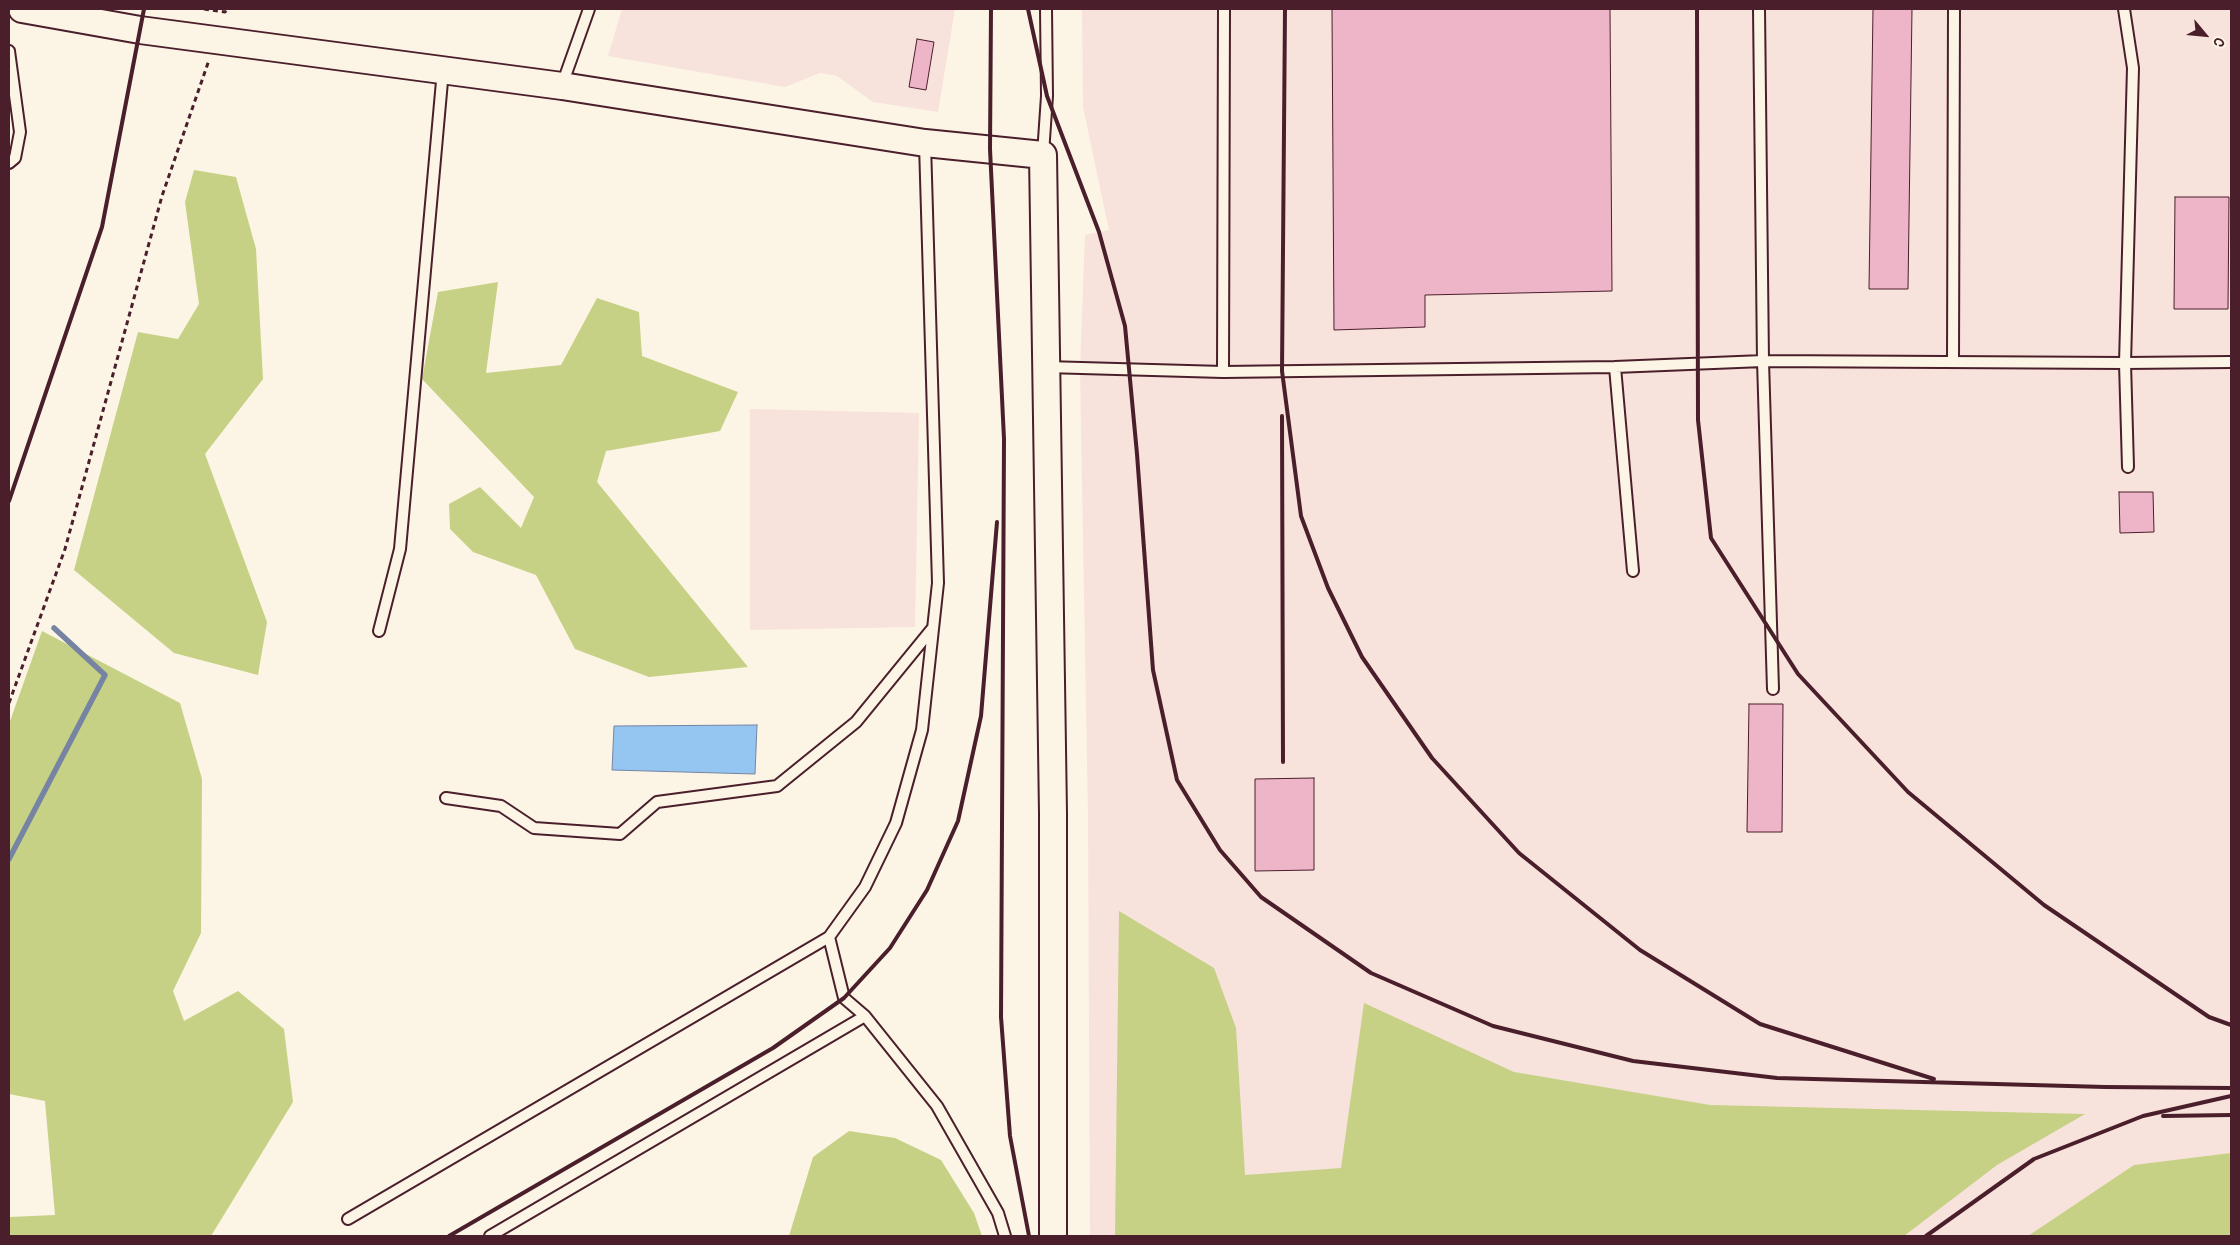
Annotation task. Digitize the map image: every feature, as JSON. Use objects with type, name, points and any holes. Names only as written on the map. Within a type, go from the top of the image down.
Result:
[{"type":"street","points":[[22,9],[140,30],[562,86],[924,143],[1043,155],[1053,813],[1054,1236]]},
{"type":"lane","points":[[562,86],[589,9]]},
{"type":"lane","points":[[1043,155],[1047,96],[1046,9]]},
{"type":"lane","points":[[1222,372],[1224,9]]},
{"type":"lane","points":[[1759,9],[1763,361],[1773,689]]},
{"type":"lane","points":[[1953,362],[1954,9]]},
{"type":"lane","points":[[2124,9],[2133,68],[2125,364],[2128,468]]},
{"type":"lane","points":[[9,51],[20,132],[15,158],[9,163]]},
{"type":"lane","points":[[379,631],[400,549],[443,69]]},
{"type":"lane","points":[[348,1218],[829,937],[865,887],[896,823],[922,730],[938,583],[924,143]]},
{"type":"lane","points":[[1046,367],[1222,372],[1615,367],[1763,361],[2125,364],[2231,362]]},
{"type":"lane","points":[[1615,367],[1633,571]]},
{"type":"lane","points":[[446,798],[501,806],[534,828],[620,834],[657,802],[777,786],[856,722],[933,628]]},
{"type":"lane","points":[[829,937],[844,998],[865,1016],[937,1106],[998,1212],[1005,1236]]},
{"type":"lane","points":[[490,1236],[865,1016]]},
{"type":"path","points":[[9,703],[65,549],[162,196],[227,10],[204,9]]},
{"type":"shaded area","points":[[622,9],[955,9],[938,112],[873,102],[837,76],[820,73],[785,87],[608,56]]},
{"type":"shaded area","points":[[1082,9],[2231,9],[2231,1236],[1090,1236],[1088,819],[1080,369],[1085,235],[1109,230],[1083,107]]},
{"type":"shaded area","points":[[750,409],[919,413],[915,627],[750,630]]},
{"type":"green space","points":[[194,170],[236,177],[256,249],[263,379],[205,454],[267,622],[258,675],[174,653],[74,570],[138,332],[178,339],[199,304],[185,202]]},
{"type":"green space","points":[[498,282],[486,373],[561,365],[597,298],[639,312],[642,356],[738,392],[720,431],[606,451],[597,482],[748,667],[649,677],[575,649],[536,575],[473,552],[450,529],[449,504],[480,487],[521,528],[534,497],[422,379],[438,292]]},
{"type":"green space","points":[[42,631],[180,703],[202,779],[201,933],[173,991],[184,1021],[238,991],[284,1029],[293,1102],[211,1236],[9,1236],[9,1217],[55,1215],[45,1101],[9,1094],[9,724]]},
{"type":"green space","points":[[1119,911],[1214,968],[1236,1028],[1245,1175],[1341,1168],[1364,1003],[1514,1072],[1710,1105],[2085,1114],[1997,1165],[1904,1236],[1115,1236]]},
{"type":"green space","points":[[849,1131],[895,1138],[941,1160],[974,1213],[982,1236],[789,1236],[813,1157]]},
{"type":"green space","points":[[2231,1153],[2231,1236],[2028,1236],[2134,1165]]},
{"type":"water","points":[[757,725],[755,774],[612,770],[614,726]]},
{"type":"building","points":[[1332,9],[1610,9],[1612,291],[1425,295],[1425,327],[1334,330]]},
{"type":"building","points":[[1873,9],[1912,9],[1908,289],[1869,289]]},
{"type":"building","points":[[917,39],[934,42],[926,90],[909,87]]},
{"type":"building","points":[[2175,197],[2229,197],[2228,309],[2174,309]]},
{"type":"building","points":[[2119,492],[2153,492],[2154,532],[2120,533]]},
{"type":"building","points":[[1749,704],[1783,704],[1782,832],[1747,832]]},
{"type":"building","points":[[1314,778],[1314,870],[1255,871],[1255,779]]},
{"type":"waterway","points":[[9,859],[105,675],[54,628]]},
{"type":"railway","points":[[9,501],[102,227],[144,9]]},
{"type":"railway","points":[[991,9],[990,149],[1004,439],[1001,1017],[1010,1136],[1029,1236]]},
{"type":"railway","points":[[1028,9],[1047,96],[1099,232],[1125,326],[1137,454],[1153,670],[1177,780],[1220,850],[1261,897],[1371,973],[1493,1026],[1633,1061],[1777,1078],[2105,1087],[2231,1088]]},
{"type":"railway","points":[[1285,9],[1282,371],[1301,516],[1328,588],[1362,657],[1432,758],[1519,853],[1640,950],[1760,1024],[1934,1079]]},
{"type":"railway","points":[[1697,9],[1698,420],[1711,538],[1798,674],[1908,792],[2044,905],[2209,1017],[2231,1025]]},
{"type":"railway","points":[[1282,416],[1283,762]]},
{"type":"railway","points":[[449,1236],[773,1048],[844,998],[890,948],[927,890],[958,821],[981,716],[997,522]]},
{"type":"railway","points":[[1926,1236],[2034,1159],[2143,1116],[2231,1096]]},
{"type":"railway","points":[[2163,1116],[2231,1115]]}]
